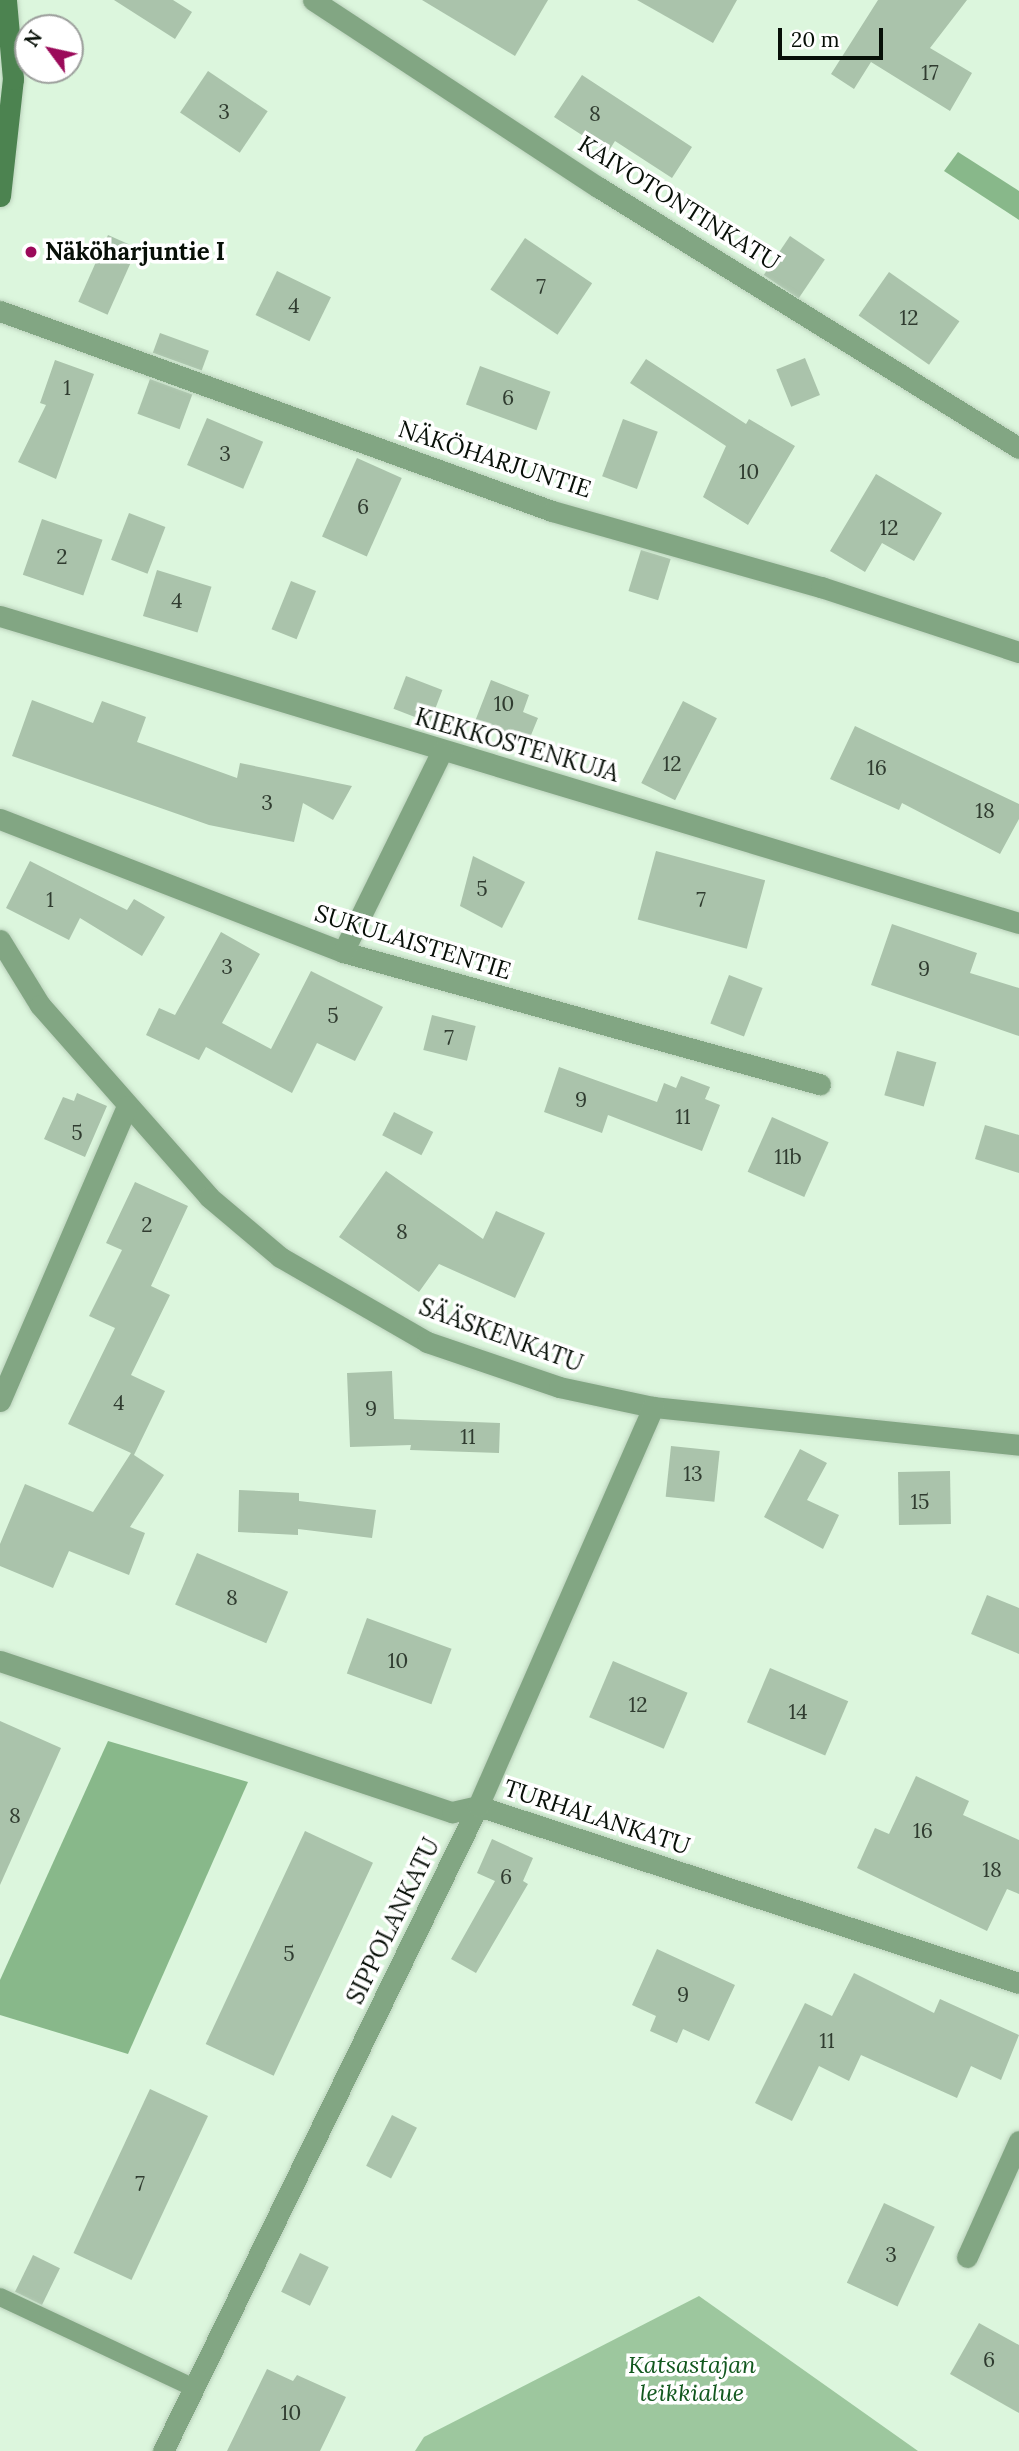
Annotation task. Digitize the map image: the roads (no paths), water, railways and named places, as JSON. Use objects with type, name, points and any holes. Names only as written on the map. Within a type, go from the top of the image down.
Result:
[{"type":"street","points":[[0,196],[13,79],[6,0]]},
{"type":"street","name":"KAIVOTONTINKATU","points":[[313,0],[598,187],[1019,448]]},
{"type":"street","name":"NÄKÖHARJUNTIE","points":[[0,311],[552,511],[821,587],[1019,652]]},
{"type":"street","name":"KIEKKOSTENKUJA","points":[[0,616],[1019,923]]},
{"type":"street","points":[[343,952],[442,751]]},
{"type":"street","name":"SUKULAISTENTIE","points":[[0,819],[343,952],[820,1084]]},
{"type":"street","name":"SÄÄSKENKATU","points":[[0,940],[40,1005],[209,1197],[280,1256],[368,1310],[427,1342],[558,1387],[653,1407],[1019,1446]]},
{"type":"street","points":[[0,1401],[127,1106]]},
{"type":"street","name":"SIPPOLANKATU","points":[[163,2451],[478,1806],[653,1407]]},
{"type":"street","name":"TURHALANKATU","points":[[0,1661],[452,1812],[478,1806],[1019,1983]]},
{"type":"street","points":[[967,2257],[1019,2141]]},
{"type":"lane","points":[[0,2297],[194,2388]]},
{"type":"place","name":"Näköharjuntie I","points":[[31,252]]},
{"type":"park label","name":"Katsastajan leikkialue","points":[[692,2379]]}]
